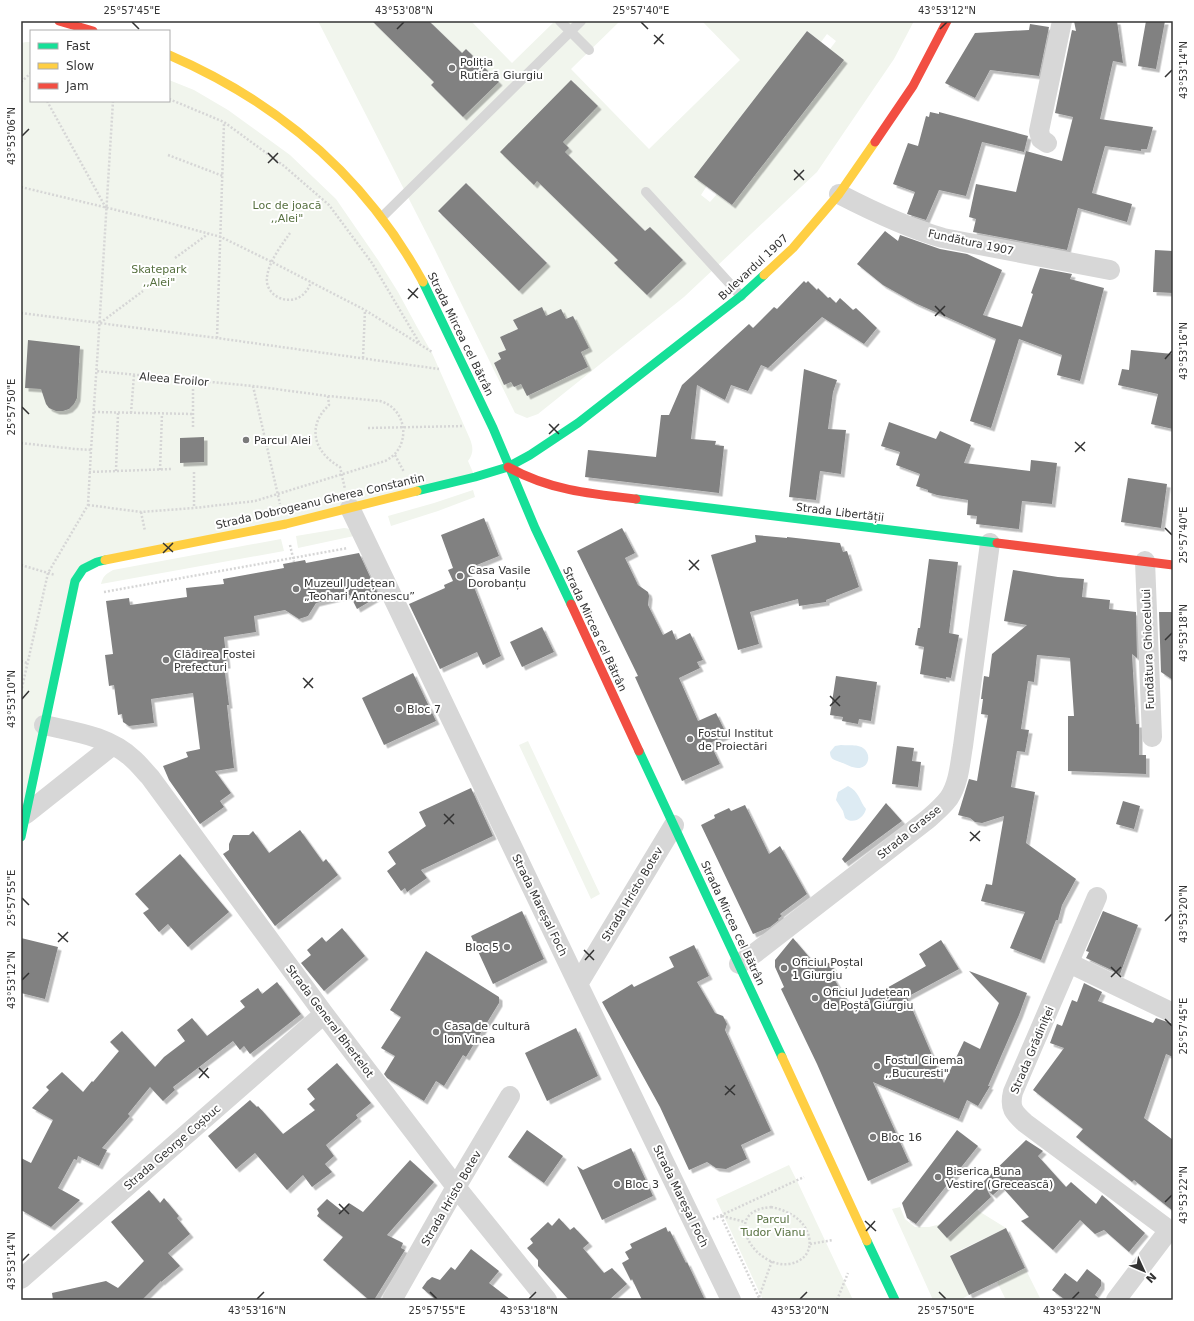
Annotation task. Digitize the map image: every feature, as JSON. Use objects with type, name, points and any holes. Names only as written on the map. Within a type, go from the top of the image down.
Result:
[{"type":"main road","points":[[59,21],[90,30]]},
{"type":"main road","name":"Bulevardul 1907","points":[[508,467],[530,455],[578,423],[741,296],[793,248],[839,194],[891,120],[914,86],[947,21]]},
{"type":"main road","name":"Strada Mircea cel Bătrân","points":[[170,55],[228,84],[294,128],[352,183],[382,217],[403,247],[429,293],[492,428],[535,528],[896,1300]]},
{"type":"main road","name":"Strada Dobrogeanu Gherea Constantin","points":[[21,837],[76,582],[83,569],[96,562],[286,524],[475,477],[508,467]]},
{"type":"main road","name":"Strada Libertății","points":[[508,467],[536,481],[578,492],[1173,565]]},
{"type":"street","points":[[1047,142],[1041,139],[1039,131],[1062,21]]},
{"type":"street","name":"Fundătura 1907","points":[[839,194],[923,232],[943,238],[1110,270]]},
{"type":"street","name":"Strada Mareșal Foch","points":[[350,508],[731,1300]]},
{"type":"street","name":"Strada Grasse","points":[[739,964],[928,819],[949,798],[957,776],[963,746],[990,542]]},
{"type":"street","name":"Fundătura Ghiocelului","points":[[1145,561],[1152,737]]},
{"type":"street","name":"Strada General Bhertelot","points":[[44,725],[89,735],[113,745],[132,758],[150,777],[324,1014],[456,1187],[547,1300]]},
{"type":"street","points":[[26,814],[113,745]]},
{"type":"street","name":"Strada Hristo Botev","points":[[578,984],[674,825]]},
{"type":"street","name":"Strada Grădiniței","points":[[1097,897],[1010,1101],[1012,1109],[1025,1123],[1171,1231],[1116,1300]]},
{"type":"street","points":[[1069,962],[1173,1013]]},
{"type":"street","name":"Strada George Coșbuc","points":[[21,1279],[324,1014]]},
{"type":"street","name":"Strada Hristo Botev","points":[[392,1300],[510,1096]]},
{"type":"lane","points":[[560,21],[589,50]]},
{"type":"lane","points":[[382,217],[581,21]]},
{"type":"lane","points":[[646,192],[741,296]]},
{"type":"path","points":[[21,82],[30,74]]},
{"type":"path","points":[[170,99],[224,122],[284,166],[329,206],[372,263],[420,345]]},
{"type":"path","points":[[47,102],[106,208]]},
{"type":"path","points":[[21,692],[48,573],[88,505],[113,102]]},
{"type":"path","points":[[218,338],[224,122]]},
{"type":"path","points":[[168,155],[223,176]]},
{"type":"path","points":[[21,187],[221,237],[365,310],[432,353]]},
{"type":"path","points":[[290,233],[268,269],[266,279],[268,287],[276,296],[285,300],[295,300],[303,296],[309,288],[310,282]]},
{"type":"path","points":[[175,258],[208,234]]},
{"type":"path","points":[[99,323],[143,291]]},
{"type":"path","points":[[363,358],[365,310]]},
{"type":"path","points":[[21,313],[218,338],[439,369]]},
{"type":"path","name":"Aleea Eroilor","points":[[96,371],[253,386],[380,401],[387,403],[394,408],[398,413],[403,428]]},
{"type":"path","points":[[131,413],[134,375]]},
{"type":"path","points":[[193,381],[193,427]]},
{"type":"path","points":[[253,386],[278,494]]},
{"type":"path","points":[[328,396],[329,405],[322,413],[316,424],[316,439],[322,454],[331,462],[340,467],[350,508]]},
{"type":"path","points":[[94,412],[193,414]]},
{"type":"path","points":[[116,471],[118,412]]},
{"type":"path","points":[[160,470],[162,414]]},
{"type":"path","points":[[368,428],[464,426]]},
{"type":"path","points":[[88,505],[141,512],[255,501],[385,461],[395,454],[402,445],[403,428]]},
{"type":"path","points":[[21,443],[91,450]]},
{"type":"path","points":[[395,454],[404,473]]},
{"type":"path","points":[[90,472],[172,469]]},
{"type":"path","points":[[194,472],[194,508]]},
{"type":"path","points":[[290,544],[294,562]]},
{"type":"path","points":[[104,592],[293,559],[367,544]]},
{"type":"path","points":[[21,565],[76,582]]},
{"type":"path","points":[[21,661],[27,663]]},
{"type":"path","points":[[696,1227],[804,1177]]},
{"type":"path","points":[[771,1207],[780,1209],[799,1221],[809,1235],[810,1244],[806,1254],[798,1262],[785,1264],[772,1261],[759,1254],[748,1241],[744,1230],[745,1222],[751,1214],[760,1208],[771,1207]]},
{"type":"path","points":[[721,1216],[745,1222]]},
{"type":"path","points":[[721,1216],[760,1298]]},
{"type":"path","points":[[810,1244],[833,1240]]},
{"type":"path","points":[[760,1298],[772,1261]]},
{"type":"path","points":[[837,1300],[848,1273]]},
{"type":"green space","points":[[318,21],[372,21],[434,82],[431,85],[463,117],[499,82],[466,49],[462,53],[429,21],[471,21],[512,63],[555,21],[620,21],[571,69],[649,149],[740,60],[702,21],[914,21],[894,59],[817,172],[684,297],[538,414],[527,418],[515,413],[435,250]],"holes":[[[807,31],[821,42],[827,34],[836,41],[830,49],[844,60],[732,205],[717,194],[710,202],[701,195]],[[571,80],[598,106],[563,142],[565,152],[645,231],[650,227],[682,259],[648,295],[615,263],[618,260],[537,181]],[[466,183],[547,262],[519,291],[438,212]],[[546,316],[566,319],[573,316],[588,348],[581,352],[588,367],[566,378],[561,369],[538,380],[542,389],[528,396],[521,384],[514,387],[511,382],[504,385],[494,363],[501,359],[498,353],[506,350],[500,337],[518,329],[514,320]]]},
{"type":"green space","name":"Parcul Alei","points":[[30,42],[30,102],[170,102],[170,80],[194,90],[228,110],[290,155],[336,199],[398,292],[432,353],[471,442],[472,453],[468,461],[475,477],[83,569],[21,837],[21,43]]},
{"type":"green space","points":[[473,490],[475,497],[391,526],[388,516]]},
{"type":"green space","points":[[344,528],[349,529],[354,536],[298,548],[296,536]]},
{"type":"green space","points":[[281,539],[284,551],[101,584],[105,576],[113,570]]},
{"type":"green space","points":[[528,741],[600,894],[591,899],[519,745]]},
{"type":"green space","name":"Parcul Tudor Vianu","points":[[789,1165],[853,1300],[763,1300],[716,1199]]},
{"type":"green space","points":[[900,1207],[905,1219],[915,1227],[929,1227],[949,1222],[956,1215],[964,1223],[977,1210],[1006,1228],[950,1255],[969,1295],[960,1300],[933,1300],[892,1209]]},
{"type":"green space","points":[[1025,1268],[1041,1300],[1039,1298],[1036,1300],[1006,1300],[997,1282]]},
{"type":"shaded area","points":[[841,745],[863,748],[868,754],[868,760],[865,766],[858,768],[851,767],[833,759],[830,752],[835,746]]},
{"type":"shaded area","points":[[848,786],[855,791],[866,809],[861,818],[855,821],[845,818],[843,811],[836,800],[838,792]]},
{"type":"building","name":"Poliția Rutieră Giurgiu","points":[[372,21],[429,21],[462,53],[466,49],[499,82],[463,117],[431,85],[434,82]]},
{"type":"building","points":[[1074,21],[1117,21],[1123,63],[1113,61],[1100,119],[1153,127],[1147,149],[1141,149],[1141,151],[1105,146],[1092,193],[1132,204],[1127,222],[1078,208],[1067,250],[973,232],[976,219],[969,217],[976,184],[1016,192],[1026,151],[1062,161],[1073,117],[1055,113],[1072,30],[1076,31]]},
{"type":"building","points":[[1146,21],[1165,21],[1156,69],[1138,66]]},
{"type":"building","points":[[1030,24],[1049,27],[1039,76],[990,70],[975,98],[945,83],[975,33],[1029,30]]},
{"type":"building","points":[[807,31],[844,60],[732,205],[694,177]]},
{"type":"building","points":[[571,80],[598,106],[563,142],[569,148],[565,152],[645,231],[650,227],[683,260],[647,295],[614,263],[618,260],[537,181],[534,185],[500,152]]},
{"type":"building","points":[[930,112],[939,114],[939,112],[1028,136],[1024,152],[982,142],[966,196],[939,190],[926,220],[907,214],[915,192],[893,184],[908,143],[918,146],[926,116],[929,117]]},
{"type":"building","points":[[466,183],[547,263],[519,291],[438,211]]},
{"type":"building","points":[[885,231],[898,241],[900,235],[940,249],[967,254],[1002,270],[983,315],[1022,327],[1033,294],[1031,293],[1040,268],[1072,274],[1070,279],[1104,288],[1080,381],[1057,375],[1062,355],[1019,339],[991,428],[970,421],[996,339],[915,303],[883,285],[857,264]]},
{"type":"building","points":[[1155,250],[1173,251],[1173,293],[1153,292]]},
{"type":"building","points":[[804,281],[806,283],[808,281],[817,290],[818,288],[828,298],[830,297],[836,303],[840,298],[853,310],[856,308],[877,328],[864,344],[822,317],[768,368],[761,365],[748,391],[731,385],[725,400],[697,385],[691,439],[716,441],[715,445],[724,446],[719,493],[585,477],[588,450],[656,457],[661,415],[669,415],[682,385],[749,324],[753,328],[774,307],[777,309]]},
{"type":"building","points":[[542,307],[546,316],[561,309],[566,319],[573,316],[589,348],[581,352],[588,367],[527,396],[521,384],[514,387],[511,382],[504,385],[494,363],[501,359],[498,353],[506,350],[500,337],[518,329],[513,320]]},
{"type":"building","points":[[28,340],[80,346],[77,398],[69,409],[56,411],[49,408],[46,404],[41,389],[25,388]]},
{"type":"building","points":[[1131,350],[1173,354],[1173,429],[1151,424],[1158,394],[1118,385],[1122,369],[1129,370]]},
{"type":"building","points":[[804,369],[837,380],[833,392],[828,429],[846,430],[841,474],[820,471],[816,500],[789,497]]},
{"type":"building","points":[[889,422],[936,439],[940,431],[971,445],[964,463],[1030,471],[1031,460],[1057,463],[1052,504],[1022,501],[1019,529],[976,524],[977,516],[967,515],[968,500],[928,492],[928,490],[916,486],[920,474],[896,465],[900,452],[881,446]]},
{"type":"building","points":[[204,437],[204,462],[180,463],[180,438]]},
{"type":"building","points":[[1128,478],[1167,484],[1161,528],[1121,522]]},
{"type":"building","name":"Casa Vasile Dorobanțu","points":[[484,518],[499,556],[467,569],[501,656],[483,665],[477,652],[440,669],[409,604],[445,588],[444,585],[453,581],[448,570],[453,568],[441,535]]},
{"type":"building","points":[[622,528],[635,553],[625,558],[638,585],[648,592],[648,605],[663,635],[672,630],[676,640],[690,633],[703,660],[697,662],[700,668],[679,678],[698,721],[716,713],[727,735],[710,743],[720,764],[682,781],[635,677],[638,676],[577,551]]},
{"type":"building","points":[[755,535],[840,543],[843,552],[847,551],[859,587],[826,600],[826,602],[799,606],[798,599],[750,612],[759,644],[738,650],[711,555],[756,542]]},
{"type":"building","points":[[359,553],[379,596],[357,609],[350,595],[316,603],[308,616],[299,619],[285,610],[254,616],[256,632],[224,637],[227,665],[224,665],[229,705],[227,705],[234,768],[215,771],[231,793],[220,801],[224,807],[200,824],[169,780],[163,766],[188,757],[186,752],[200,749],[193,693],[151,699],[154,723],[129,726],[123,722],[122,714],[118,715],[114,685],[109,686],[105,655],[113,654],[106,601],[129,598],[130,605],[187,597],[186,588],[224,584],[223,579],[284,568],[283,564],[305,560],[306,563]]},
{"type":"building","points":[[929,559],[958,562],[949,633],[959,635],[951,678],[946,677],[946,679],[920,674],[924,647],[915,645],[918,628],[920,628]]},
{"type":"building","points":[[1013,570],[1058,577],[1084,579],[1082,597],[1110,600],[1109,609],[1136,612],[1137,658],[1132,654],[1136,724],[1139,724],[1139,755],[1146,755],[1146,774],[1068,771],[1068,716],[1074,716],[1070,658],[1037,655],[1034,682],[1028,681],[1021,729],[1029,730],[1025,752],[1017,751],[1011,787],[1035,792],[1026,843],[1076,879],[1062,905],[1058,920],[1056,920],[1041,960],[1010,948],[1025,912],[981,901],[986,884],[992,885],[1004,816],[982,823],[975,822],[970,818],[958,815],[969,779],[977,781],[988,715],[981,714],[984,676],[989,677],[992,654],[1027,625],[1004,621]]},
{"type":"building","points":[[1159,612],[1173,612],[1173,680],[1161,672]]},
{"type":"building","points":[[542,627],[554,652],[522,667],[510,642]]},
{"type":"building","name":"Bloc 7","points":[[413,673],[436,721],[384,745],[362,698]]},
{"type":"building","points":[[836,676],[877,682],[871,721],[859,719],[858,724],[842,721],[843,717],[830,715]]},
{"type":"building","points":[[897,746],[914,748],[912,761],[921,762],[918,787],[892,784]]},
{"type":"building","points":[[471,788],[493,836],[421,870],[427,878],[407,892],[405,888],[401,891],[387,871],[396,864],[388,852],[426,826],[419,812]]},
{"type":"building","points":[[1123,801],[1140,806],[1134,829],[1116,824]]},
{"type":"building","points":[[886,803],[902,821],[845,863],[842,859]]},
{"type":"building","points":[[745,805],[769,854],[780,846],[807,894],[780,914],[782,916],[778,919],[779,920],[770,927],[753,934],[701,825],[715,818],[714,815],[729,808],[731,811]]},
{"type":"building","points":[[300,830],[323,862],[326,859],[338,875],[275,926],[223,854],[229,850],[229,844],[233,835],[249,835],[253,831],[269,853]]},
{"type":"building","points":[[180,854],[229,912],[188,947],[168,924],[159,932],[143,913],[149,909],[135,894]]},
{"type":"building","name":"Bloc 5","points":[[522,911],[544,959],[493,984],[471,936]]},
{"type":"building","points":[[1103,911],[1138,925],[1120,974],[1086,958],[1089,952],[1086,951]]},
{"type":"building","points":[[342,928],[365,956],[324,991],[301,963],[311,955],[307,950],[322,937],[326,942]]},
{"type":"building","points":[[21,938],[58,947],[45,999],[21,993]]},
{"type":"building","points":[[793,938],[810,958],[829,963],[833,967],[835,972],[833,977],[851,1008],[926,966],[919,954],[941,940],[959,969],[907,997],[944,1083],[964,1041],[980,1049],[999,1003],[969,971],[1027,993],[988,1086],[990,1086],[978,1106],[967,1100],[959,1119],[873,1082],[909,1162],[868,1181],[817,1064],[781,989],[784,987],[775,967],[775,960]]},
{"type":"building","points":[[694,945],[709,976],[697,982],[715,1013],[723,1016],[727,1024],[725,1030],[771,1131],[741,1145],[747,1159],[726,1169],[716,1168],[707,1162],[689,1170],[660,1107],[602,1002],[632,984],[634,987],[674,967],[669,957]]},
{"type":"building","name":"Casa de cultură Ion Vinea","points":[[426,951],[499,997],[499,1003],[466,1057],[463,1055],[444,1086],[436,1081],[424,1101],[387,1078],[384,1074],[395,1056],[381,1048],[401,1017],[390,1010]]},
{"type":"building","points":[[277,982],[301,1014],[250,1054],[244,1046],[240,1050],[233,1041],[173,1087],[175,1090],[163,1101],[150,1087],[128,1114],[130,1116],[102,1148],[107,1150],[99,1166],[78,1156],[77,1160],[74,1159],[58,1188],[80,1200],[51,1227],[21,1210],[21,1158],[31,1163],[53,1120],[32,1108],[49,1090],[46,1087],[62,1072],[83,1092],[119,1051],[110,1042],[122,1031],[155,1067],[164,1057],[185,1041],[177,1030],[192,1018],[207,1036],[245,1007],[240,1001],[258,988],[262,994]]},
{"type":"building","points":[[1084,983],[1102,992],[1098,1001],[1153,1023],[1156,1018],[1173,1024],[1173,1057],[1166,1054],[1144,1118],[1173,1140],[1173,1211],[1134,1180],[1132,1182],[1076,1137],[1083,1129],[1033,1090],[1064,1048],[1050,1043],[1057,1024],[1062,1026],[1072,1000],[1077,1002]]},
{"type":"building","points":[[576,1028],[598,1076],[547,1101],[525,1053]]},
{"type":"building","points":[[337,1063],[371,1103],[356,1115],[358,1118],[326,1145],[334,1156],[325,1164],[332,1172],[312,1187],[303,1175],[287,1190],[255,1153],[236,1169],[208,1136],[250,1100],[257,1107],[258,1106],[283,1134],[315,1110],[309,1104],[315,1099],[307,1089]]},
{"type":"building","points":[[527,1130],[563,1156],[544,1183],[508,1157]]},
{"type":"building","name":"Biserica Buna Vestire (Grecească)","points":[[957,1130],[978,1146],[916,1224],[907,1218],[902,1203]]},
{"type":"building","points":[[1026,1140],[1043,1151],[1038,1156],[1066,1187],[1071,1182],[1096,1204],[1102,1195],[1145,1233],[1129,1252],[1104,1230],[1095,1234],[1080,1220],[1053,1250],[1021,1221],[1029,1217],[1002,1187],[993,1195],[987,1190],[991,1197],[947,1238],[937,1227]]},
{"type":"building","name":"Bloc 3","points":[[631,1148],[653,1196],[602,1220],[577,1166],[583,1170]]},
{"type":"building","points":[[410,1160],[434,1182],[387,1235],[403,1243],[401,1248],[405,1250],[374,1300],[369,1300],[323,1260],[343,1237],[317,1216],[319,1213],[317,1209],[327,1199],[342,1211],[349,1203],[363,1212]]},
{"type":"building","points":[[149,1190],[160,1203],[164,1198],[179,1216],[177,1218],[190,1234],[168,1253],[180,1266],[161,1281],[142,1300],[53,1300],[52,1293],[106,1281],[118,1288],[144,1261],[111,1222]]},
{"type":"building","points":[[559,1218],[570,1230],[574,1227],[589,1243],[583,1248],[604,1273],[612,1268],[627,1284],[609,1300],[569,1300],[538,1266],[538,1260],[527,1248],[533,1243],[530,1239],[548,1222],[552,1226]]},
{"type":"building","points":[[666,1227],[668,1232],[670,1231],[686,1263],[687,1262],[705,1300],[642,1300],[632,1279],[631,1281],[622,1263],[629,1259],[625,1252],[632,1248],[630,1244]]},
{"type":"building","points":[[1006,1228],[1025,1268],[969,1295],[950,1256]]},
{"type":"building","points":[[471,1249],[499,1271],[489,1283],[511,1300],[436,1300],[422,1288],[432,1277],[440,1280],[451,1267],[455,1270]]},
{"type":"building","points":[[1087,1269],[1101,1280],[1101,1286],[1095,1295],[1101,1300],[1063,1300],[1064,1299],[1052,1290],[1065,1273],[1077,1282]]},
{"type":"traffic: fast","points":[[417,491],[475,477],[508,467],[530,455],[578,423],[741,296],[764,275]]},
{"type":"traffic: fast","points":[[423,282],[493,428],[535,528],[571,604]]},
{"type":"traffic: fast","points":[[636,499],[997,543]]},
{"type":"traffic: fast","points":[[21,837],[75,581],[83,569],[105,560]]},
{"type":"traffic: fast","points":[[639,751],[782,1057]]},
{"type":"traffic: fast","points":[[867,1241],[895,1300]]},
{"type":"traffic: slow","points":[[170,55],[209,74],[247,96],[283,120],[316,147],[346,176],[374,209],[400,244],[423,282]]},
{"type":"traffic: slow","points":[[764,275],[793,248],[839,194],[875,142]]},
{"type":"traffic: slow","points":[[105,560],[286,524],[417,491]]},
{"type":"traffic: slow","points":[[782,1057],[867,1241]]},
{"type":"traffic: jam","points":[[59,21],[90,30]]},
{"type":"traffic: jam","points":[[875,142],[913,86],[947,21]]},
{"type":"traffic: jam","points":[[508,467],[523,475],[554,486],[586,493],[636,499]]},
{"type":"traffic: jam","points":[[997,543],[1173,565]]},
{"type":"traffic: jam","points":[[571,604],[639,751]]},
{"type":"place","name":"Poliția Rutieră Giurgiu","points":[[452,68]]},
{"type":"place","name":"Parcul Alei","points":[[246,440]]},
{"type":"place","name":"Casa Vasile Dorobanțu","points":[[460,576]]},
{"type":"place","name":"Muzeul Județean „Teohari Antonescu”","points":[[296,589]]},
{"type":"place","name":"Clădirea Fostei Prefecturi","points":[[166,660]]},
{"type":"place","name":"Bloc 7","points":[[399,709]]},
{"type":"place","name":"Fostul Institut de Proiectări","points":[[690,739]]},
{"type":"place","name":"Bloc 5","points":[[507,947]]},
{"type":"place","name":"Oficiul Poștal 1 Giurgiu","points":[[784,968]]},
{"type":"place","name":"Oficiul Județean de Poștă Giurgiu","points":[[815,998]]},
{"type":"place","name":"Casa de cultură Ion Vinea","points":[[436,1032]]},
{"type":"place","name":"Fostul Cinema ,,Bucuresti\"","points":[[877,1066]]},
{"type":"place","name":"Bloc 16","points":[[873,1137]]},
{"type":"place","name":"Biserica Buna Vestire (Grecească)","points":[[938,1177]]},
{"type":"place","name":"Bloc 3","points":[[617,1184]]},
{"type":"park label","name":"Loc de joacă ,,Alei\"","points":[[287,211]]},
{"type":"park label","name":"Skatepark ,,Alei\"","points":[[159,275]]}]
